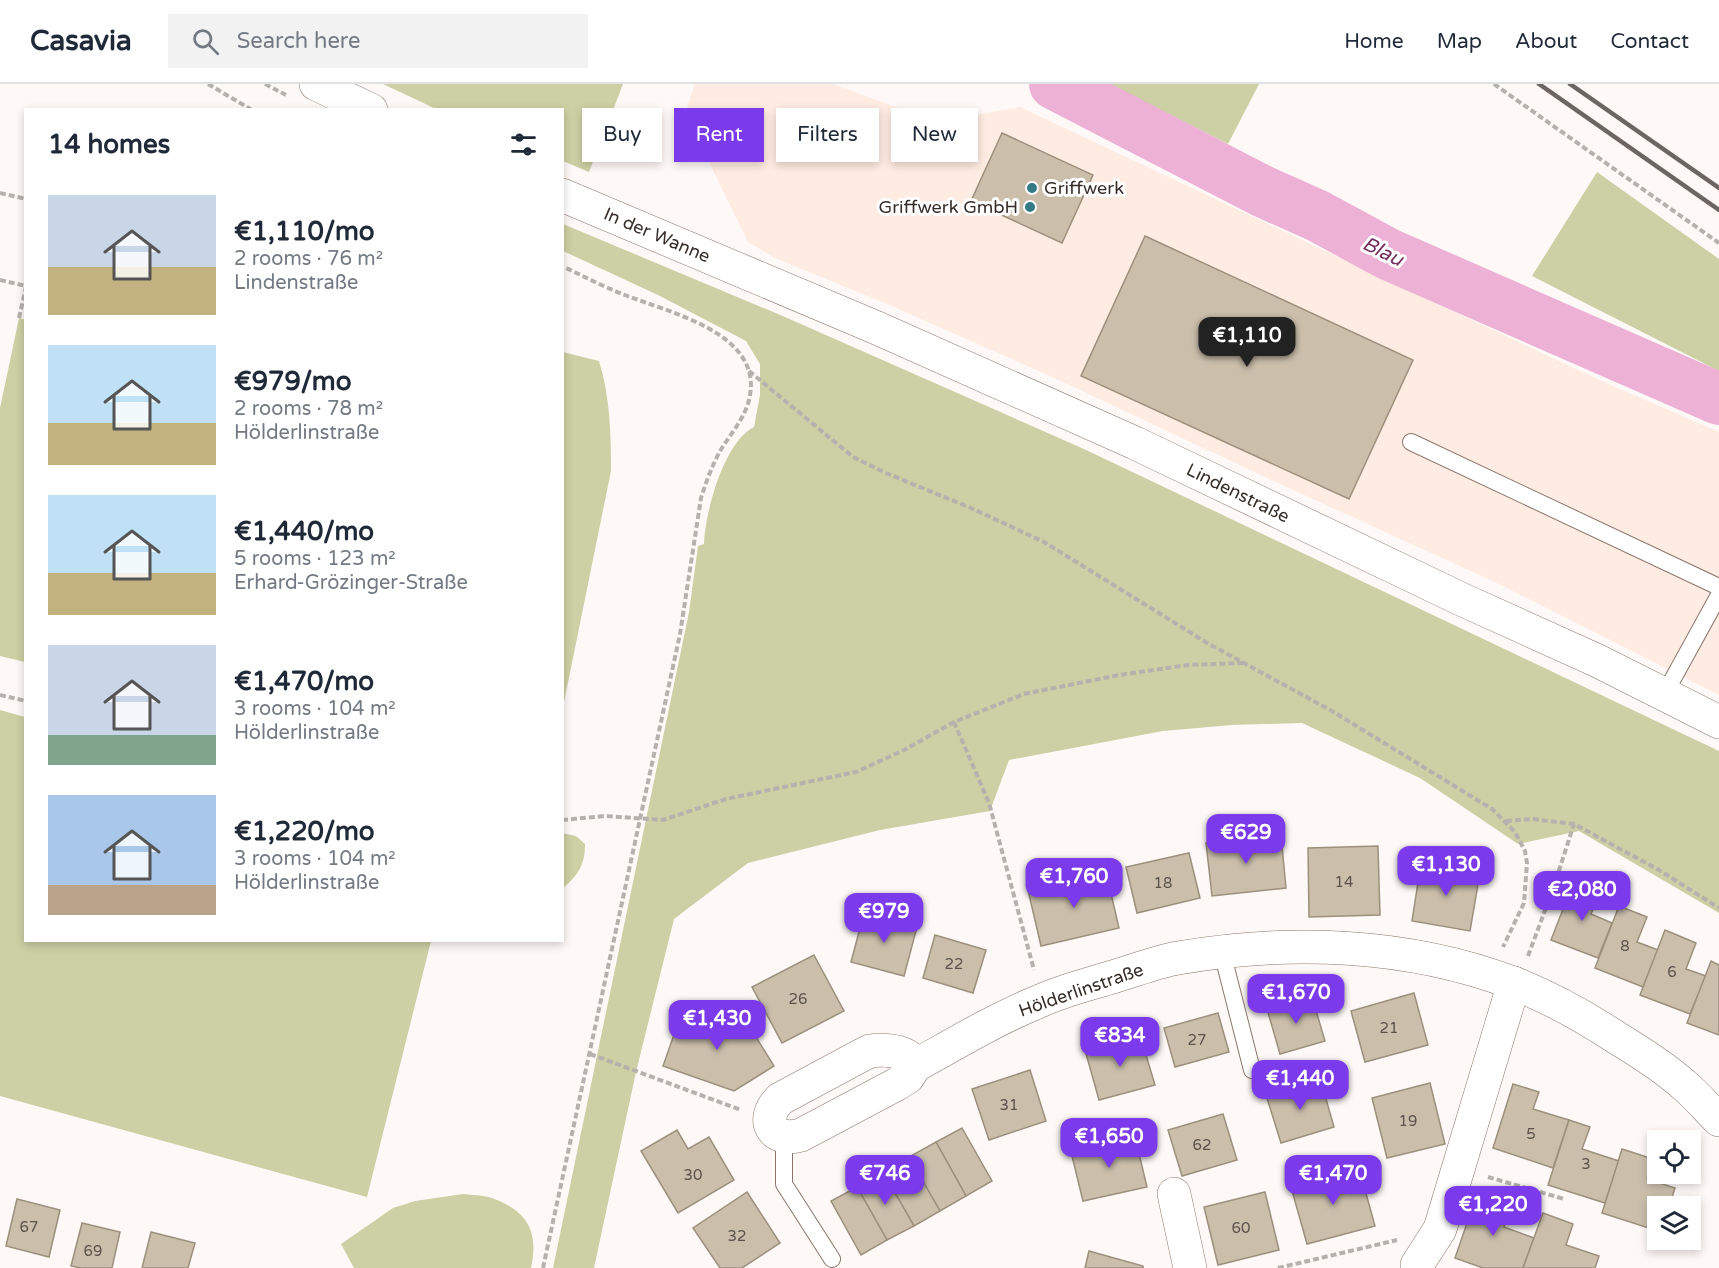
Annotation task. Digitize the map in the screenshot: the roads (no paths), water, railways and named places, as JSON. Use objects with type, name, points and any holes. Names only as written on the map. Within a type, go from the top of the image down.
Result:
[{"type":"street","points":[[316,84],[367,108]]},
{"type":"street","name":"In der Wanne","points":[[564,196],[751,275]]},
{"type":"street","name":"Lindenstraße","points":[[751,275],[878,328],[1135,443],[1719,722]]},
{"type":"street","name":"Hölderlinstraße","points":[[777,1126],[801,1135],[897,1084],[908,1077],[915,1066],[998,1019],[1042,1000],[1176,958],[1264,948],[1318,947],[1372,950],[1430,959],[1501,979],[1586,1017],[1635,1048],[1684,1084],[1719,1120]]},
{"type":"street","points":[[1416,1266],[1440,1229],[1458,1169],[1501,979]]},
{"type":"street","points":[[1174,1194],[1190,1268]]},
{"type":"lane","points":[[1411,442],[1719,586]]},
{"type":"lane","points":[[1664,694],[1719,595]]},
{"type":"lane","points":[[1222,952],[1252,1070]]},
{"type":"lane","points":[[777,1126],[784,1184],[832,1259]]},
{"type":"waterway","name":"Blau","points":[[1055,84],[1262,191],[1318,216],[1388,254],[1719,399]]},
{"type":"railway","points":[[1539,84],[1719,210]]},
{"type":"railway","points":[[1570,84],[1719,188]]},
{"type":"place","name":"Griffwerk","points":[[1032,188]]},
{"type":"place","name":"Griffwerk GmbH","points":[[1030,207]]}]
